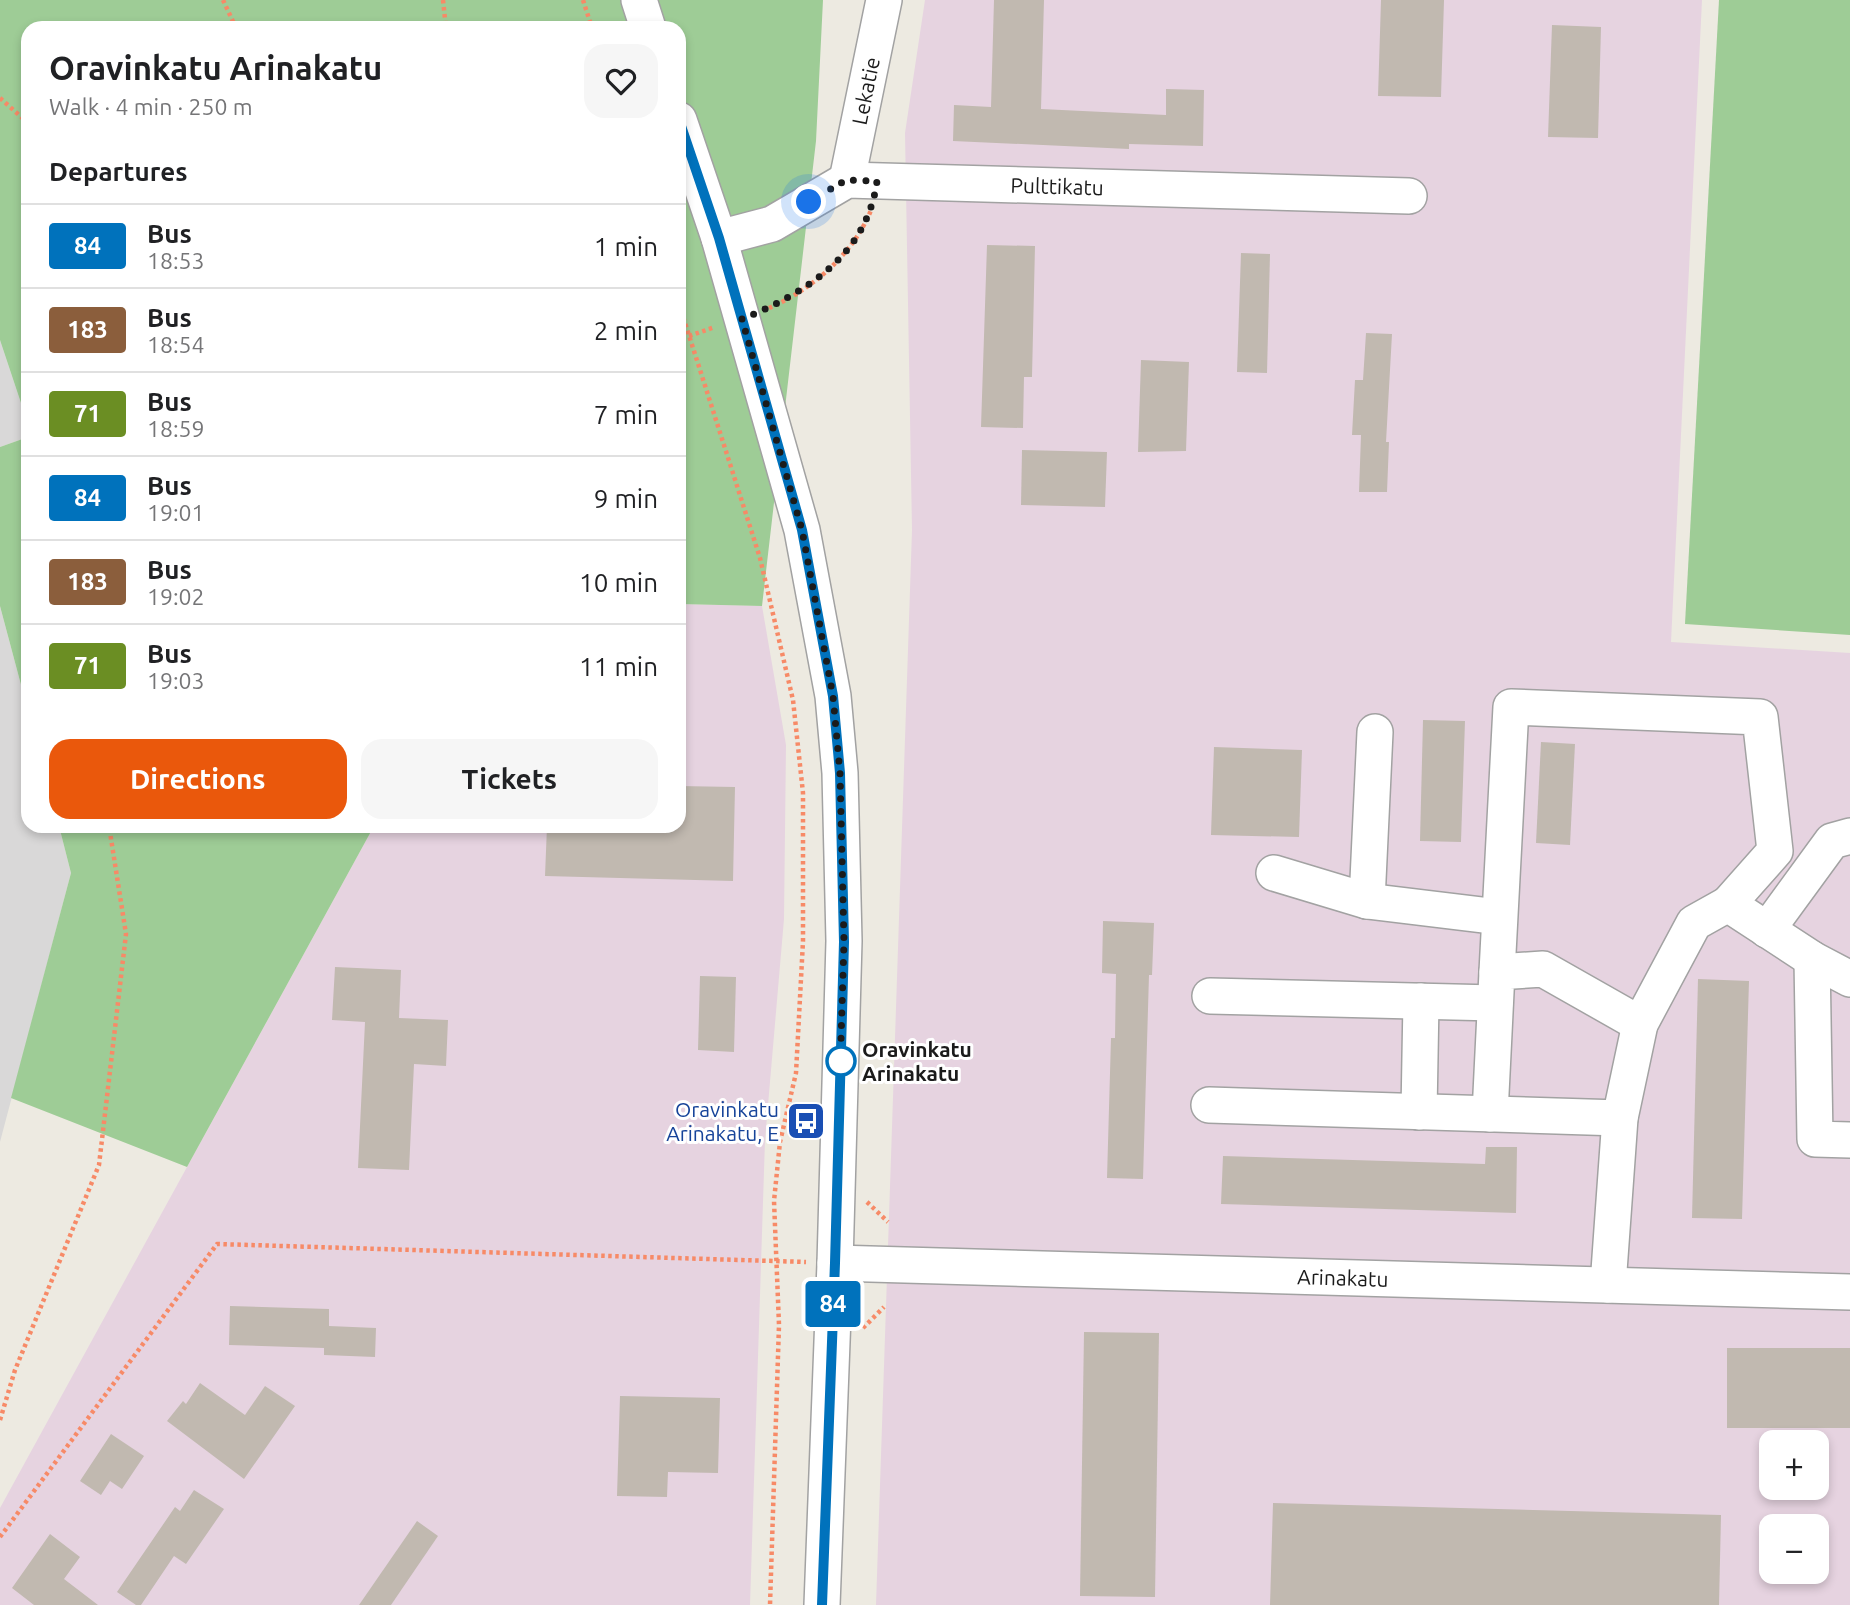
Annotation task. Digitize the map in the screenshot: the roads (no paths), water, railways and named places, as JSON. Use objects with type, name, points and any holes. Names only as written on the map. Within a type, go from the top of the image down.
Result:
[{"type":"street","points":[[639,0],[646,21]]},
{"type":"street","name":"Lekatie","points":[[862,181],[884,0]]},
{"type":"street","points":[[686,141],[719,238],[802,530],[833,696],[840,773],[844,942],[822,1605]]},
{"type":"street","points":[[719,238],[772,223],[862,181]]},
{"type":"street","name":"Pulttikatu","points":[[862,181],[1409,196]]},
{"type":"street","points":[[1490,1114],[1511,707],[1760,716],[1775,851],[1728,904],[1694,923],[1640,1024],[1619,1118],[1608,1284]]},
{"type":"street","points":[[1367,901],[1375,732]]},
{"type":"street","points":[[1767,930],[1832,841],[1850,836]]},
{"type":"street","points":[[1274,873],[1367,901],[1499,916]]},
{"type":"street","points":[[1728,904],[1812,960],[1850,979]]},
{"type":"street","points":[[1812,960],[1815,1139],[1850,1140]]},
{"type":"street","points":[[1210,996],[1421,1001],[1496,987],[1543,969],[1640,1024]]},
{"type":"street","points":[[1419,1112],[1421,1001]]},
{"type":"street","points":[[1209,1105],[1619,1118]]},
{"type":"street","name":"Arinakatu","points":[[835,1263],[1850,1292]]},
{"type":"place","name":"Oravinkatu Arinakatu","points":[[841,1061]]},
{"type":"place","name":"Oravinkatu Arinakatu, E","points":[[806,1121]]}]
